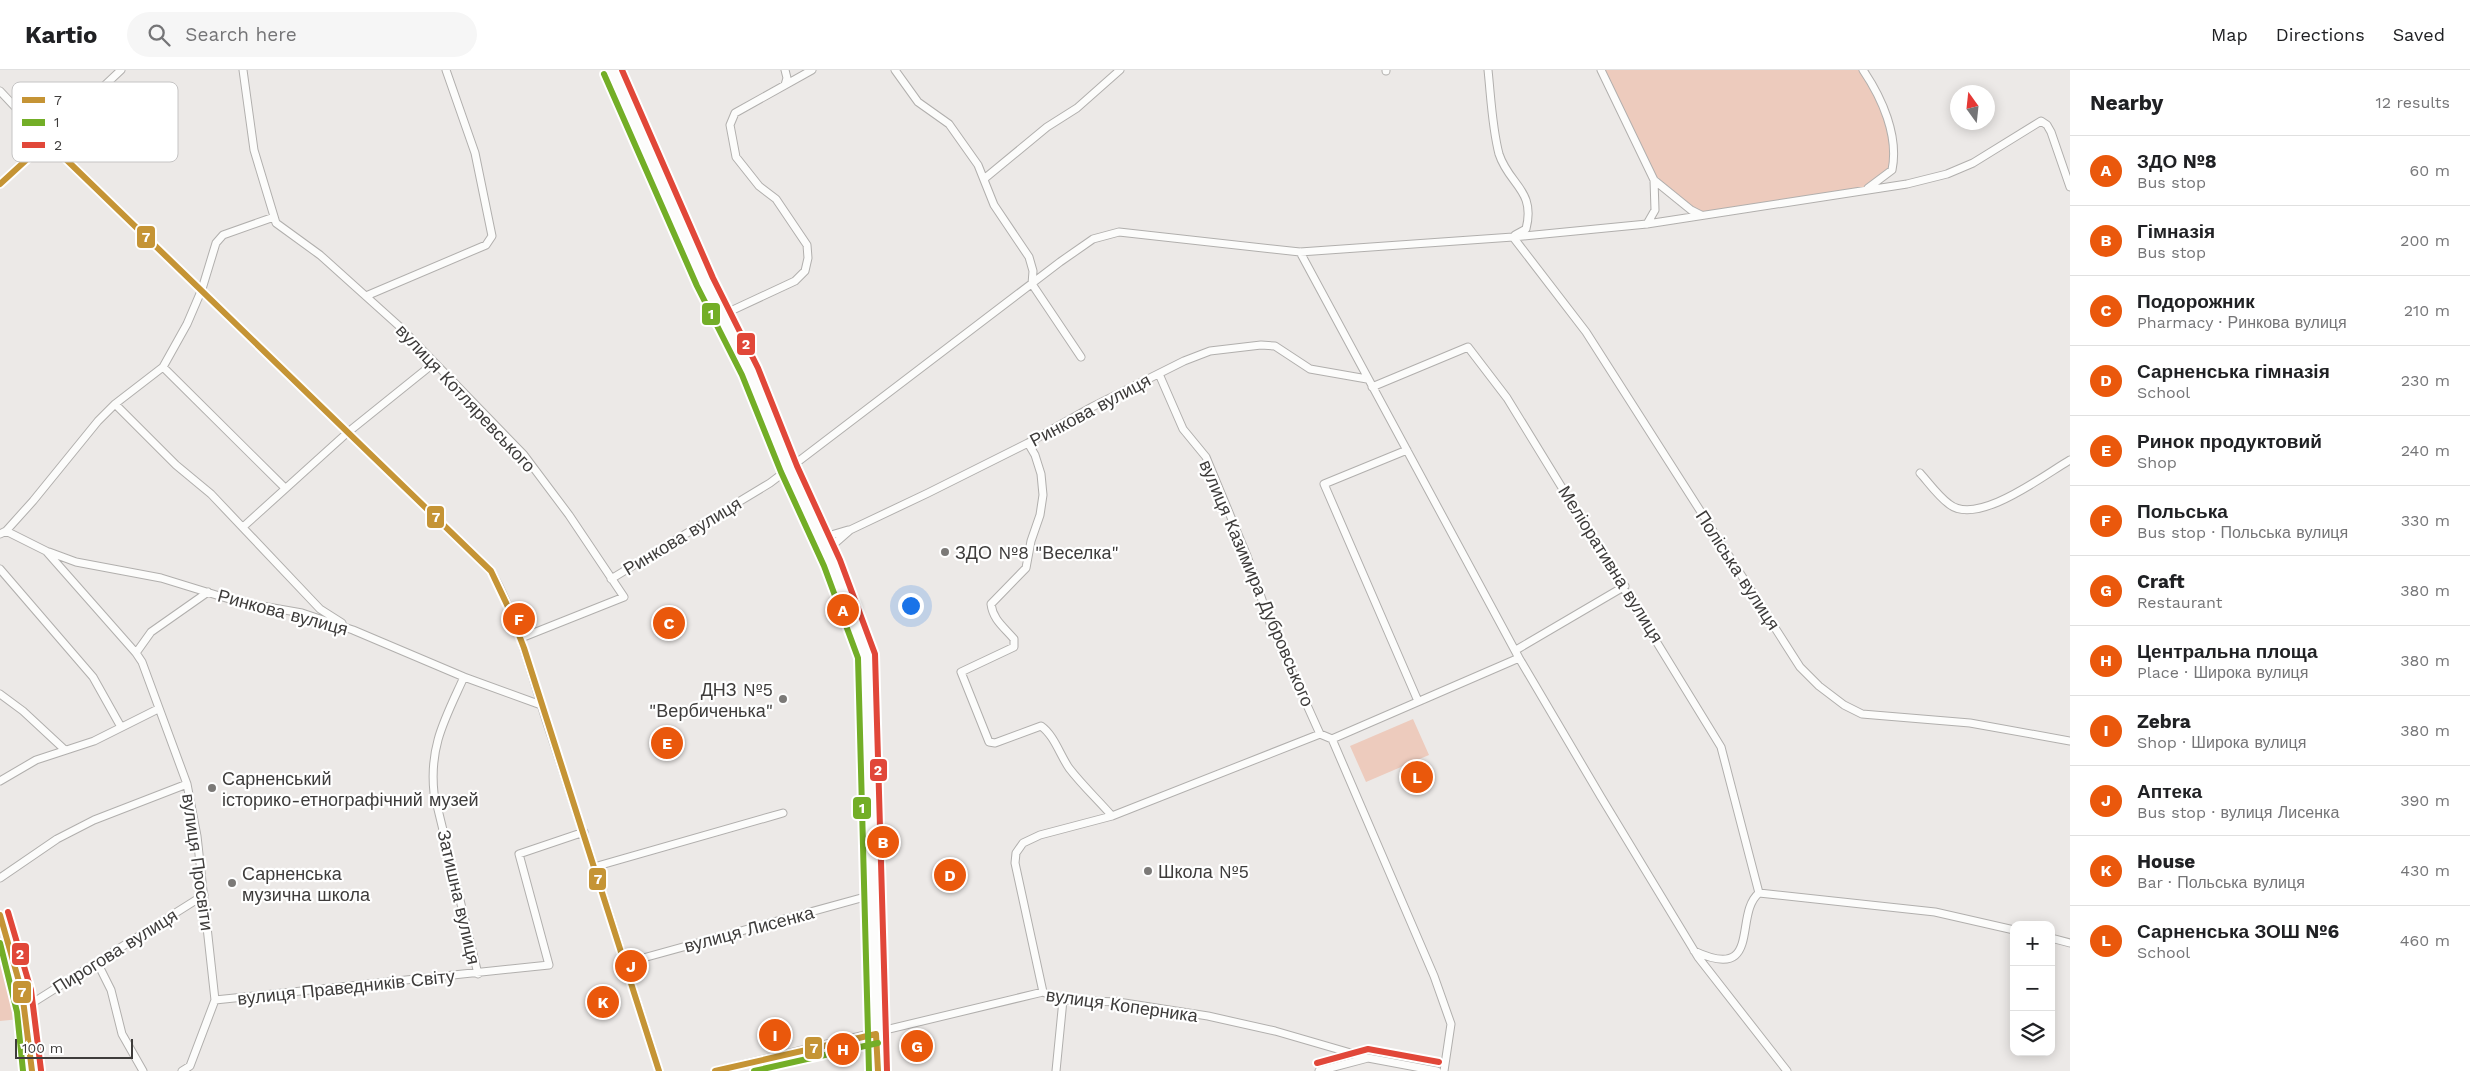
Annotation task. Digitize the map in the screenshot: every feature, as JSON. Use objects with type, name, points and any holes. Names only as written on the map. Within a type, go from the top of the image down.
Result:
[{"type":"main road","points":[[612,70],[705,282],[750,371],[789,469],[851,609],[867,656],[878,1071]]},
{"type":"street","points":[[109,82],[121,70]]},
{"type":"street","name":"вулиця Котляревського","points":[[243,70],[254,150],[276,224],[320,255],[366,296],[524,455],[569,515],[611,579]]},
{"type":"street","points":[[366,296],[486,245],[492,236],[475,153],[446,70]]},
{"type":"street","points":[[785,70],[787,78],[785,85]]},
{"type":"street","points":[[722,315],[795,281],[805,271],[808,258],[807,246],[776,200],[759,186],[736,158],[730,125],[735,113],[812,70]]},
{"type":"street","points":[[895,70],[918,102],[948,124],[978,165],[994,205],[1029,257],[1033,271],[1032,284],[1081,357]]},
{"type":"street","points":[[984,180],[1046,128],[1077,108],[1120,70]]},
{"type":"street","points":[[1488,70],[1495,136],[1500,156],[1505,167],[1521,188],[1528,204],[1529,217],[1526,229],[1513,237]]},
{"type":"street","points":[[1601,70],[1654,180],[1655,210],[1647,224]]},
{"type":"street","points":[[1863,70],[1885,113],[1895,154],[1892,170],[1866,190]]},
{"type":"street","points":[[0,91],[12,104]]},
{"type":"street","name":"Ринкова вулиця","points":[[521,638],[624,597],[611,579],[770,483],[1032,284],[1093,239],[1106,234],[1134,234],[1300,252],[1513,237],[1647,224],[1907,184],[1953,172],[1973,163],[2041,121],[2047,124],[2051,132],[2070,187]]},
{"type":"street","points":[[0,184],[25,162]]},
{"type":"street","points":[[70,162],[490,570],[506,598],[521,638],[659,1071]]},
{"type":"street","points":[[1654,180],[1691,210],[1702,215]]},
{"type":"street","points":[[3,532],[33,501],[98,420],[163,366],[178,341],[202,289],[216,243],[222,235],[274,217]]},
{"type":"street","name":"Поліська вулиця","points":[[1513,237],[1586,332],[1796,661],[1819,686],[1844,705],[1862,714],[1970,724],[2070,741]]},
{"type":"street","points":[[1300,252],[1519,658],[1694,951],[1787,1071]]},
{"type":"street","name":"Ринкова вулиця","points":[[826,551],[850,530],[1028,442],[1092,406],[1210,351],[1261,344],[1275,346],[1310,369],[1367,379]]},
{"type":"street","name":"Меліоративна вулиця","points":[[1372,387],[1468,347],[1507,398],[1625,586],[1721,747],[1760,893]]},
{"type":"street","points":[[242,527],[347,433],[434,363]]},
{"type":"street","points":[[163,366],[284,488]]},
{"type":"street","name":"вулиця Казимира Дубровського","points":[[1159,374],[1183,429],[1206,457],[1247,556],[1270,623],[1320,734]]},
{"type":"street","points":[[115,404],[242,527],[320,609],[353,630]]},
{"type":"street","points":[[1028,442],[1035,454],[1041,474],[1043,495],[1040,515],[1031,541],[1026,568],[990,604],[997,622],[1014,639],[1014,647],[961,672],[989,742],[995,744],[1041,726],[1048,731],[1057,751],[1071,771],[1112,816]]},
{"type":"street","points":[[1407,450],[1324,484],[1418,701]]},
{"type":"street","points":[[1920,473],[1950,505],[1970,511],[1995,504],[2070,460]]},
{"type":"street","points":[[821,538],[850,530]]},
{"type":"street","name":"Ринкова вулиця","points":[[3,532],[76,562],[161,578],[239,602],[302,614],[353,630],[464,677],[541,705]]},
{"type":"street","name":"вулиця Просвіти","points":[[46,551],[142,662],[187,784],[197,836],[215,1000],[190,1066],[182,1071]]},
{"type":"street","points":[[0,568],[94,677],[121,727]]},
{"type":"street","points":[[1516,650],[1625,586]]},
{"type":"street","points":[[136,653],[151,632],[208,592]]},
{"type":"street","points":[[1332,739],[1519,658]]},
{"type":"street","name":"Затишна вулиця","points":[[464,677],[435,747],[432,775],[434,793],[478,974]]},
{"type":"street","points":[[0,694],[23,711],[65,750]]},
{"type":"street","points":[[0,781],[36,760],[94,741],[158,709]]},
{"type":"street","points":[[1043,992],[1015,864],[1016,853],[1023,843],[1040,834],[1112,816],[1320,734],[1332,739],[1434,976],[1451,1024],[1444,1071]]},
{"type":"street","points":[[0,878],[57,839],[94,820],[187,784]]},
{"type":"street","points":[[594,867],[783,813]]},
{"type":"street","name":"вулиця Праведників Світу","points":[[215,1000],[550,966],[519,854],[584,832]]},
{"type":"street","points":[[1694,951],[1717,959],[1733,956],[1740,950],[1752,899],[1760,893],[1935,912],[2010,929]]},
{"type":"street","name":"Пирогова вулиця","points":[[26,1007],[98,964],[204,895]]},
{"type":"street","name":"вулиця Лисенка","points":[[625,963],[872,895]]},
{"type":"street","points":[[0,915],[14,956],[26,1007],[32,1071]]},
{"type":"street","points":[[2055,939],[2070,942]]},
{"type":"street","points":[[98,964],[111,990],[122,1034],[142,1071]]},
{"type":"street","name":"вулиця Коперника","points":[[715,1071],[876,1034],[1043,992],[1063,1000],[1118,1002],[1208,1016],[1275,1031],[1368,1058],[1437,1071]]},
{"type":"street","points":[[1056,1071],[1063,1000]]},
{"type":"street","points":[[1319,1071],[1368,1058]]},
{"type":"shaded area","points":[[1601,70],[1863,70],[1870,81],[1892,135],[1892,170],[1865,190],[1702,215],[1654,180]]},
{"type":"shaded area","points":[[1413,719],[1429,755],[1366,782],[1350,746]]},
{"type":"shaded area","points":[[8,940],[22,998],[20,1019],[0,1021],[0,943]]},
{"type":"transit line","name":"2","points":[[622,70],[713,278],[758,368],[797,466],[840,560],[875,654],[887,1071]]},
{"type":"transit line","name":"1","points":[[604,74],[697,286],[742,375],[781,472],[824,566],[858,658],[869,1071]]},
{"type":"transit line","name":"7","points":[[0,184],[24,162]]},
{"type":"transit line","name":"7","points":[[69,162],[491,571],[509,609],[524,648],[659,1071]]},
{"type":"transit line","name":"2","points":[[8,912],[31,990],[41,1070]]},
{"type":"transit line","name":"7","points":[[0,915],[22,992],[32,1071]]},
{"type":"transit line","name":"1","points":[[0,943],[17,1012],[23,1071]]},
{"type":"transit line","name":"7","points":[[715,1071],[876,1034],[878,1071]]},
{"type":"transit line","name":"1","points":[[754,1071],[878,1043]]},
{"type":"transit line","name":"2","points":[[1317,1063],[1368,1049],[1439,1062]]},
{"type":"place","name":"ЗДО №8 \"Веселка\"","points":[[945,552]]},
{"type":"place","name":"ЗДО №8","points":[[843,610]]},
{"type":"place","name":"Польська","points":[[519,619]]},
{"type":"place","name":"Подорожник","points":[[669,623]]},
{"type":"place","name":"ДНЗ №5 \"Вербиченька\"","points":[[783,699]]},
{"type":"place","name":"Ринок продуктовий","points":[[667,743]]},
{"type":"place","name":"Сарненська ЗОШ №6","points":[[1417,777]]},
{"type":"place","name":"Сарненський історико-етнографічний музей","points":[[212,788]]},
{"type":"place","name":"Гімназія","points":[[883,842]]},
{"type":"place","name":"Школа №5","points":[[1148,871]]},
{"type":"place","name":"Сарненська гімназія","points":[[950,875]]},
{"type":"place","name":"Сарненська музична школа","points":[[232,883]]},
{"type":"place","name":"Аптека","points":[[631,966]]},
{"type":"place","name":"House","points":[[603,1002]]},
{"type":"place","name":"Zebra","points":[[775,1035]]},
{"type":"place","name":"Craft","points":[[917,1046]]},
{"type":"place","name":"Центральна площа","points":[[843,1049]]}]
